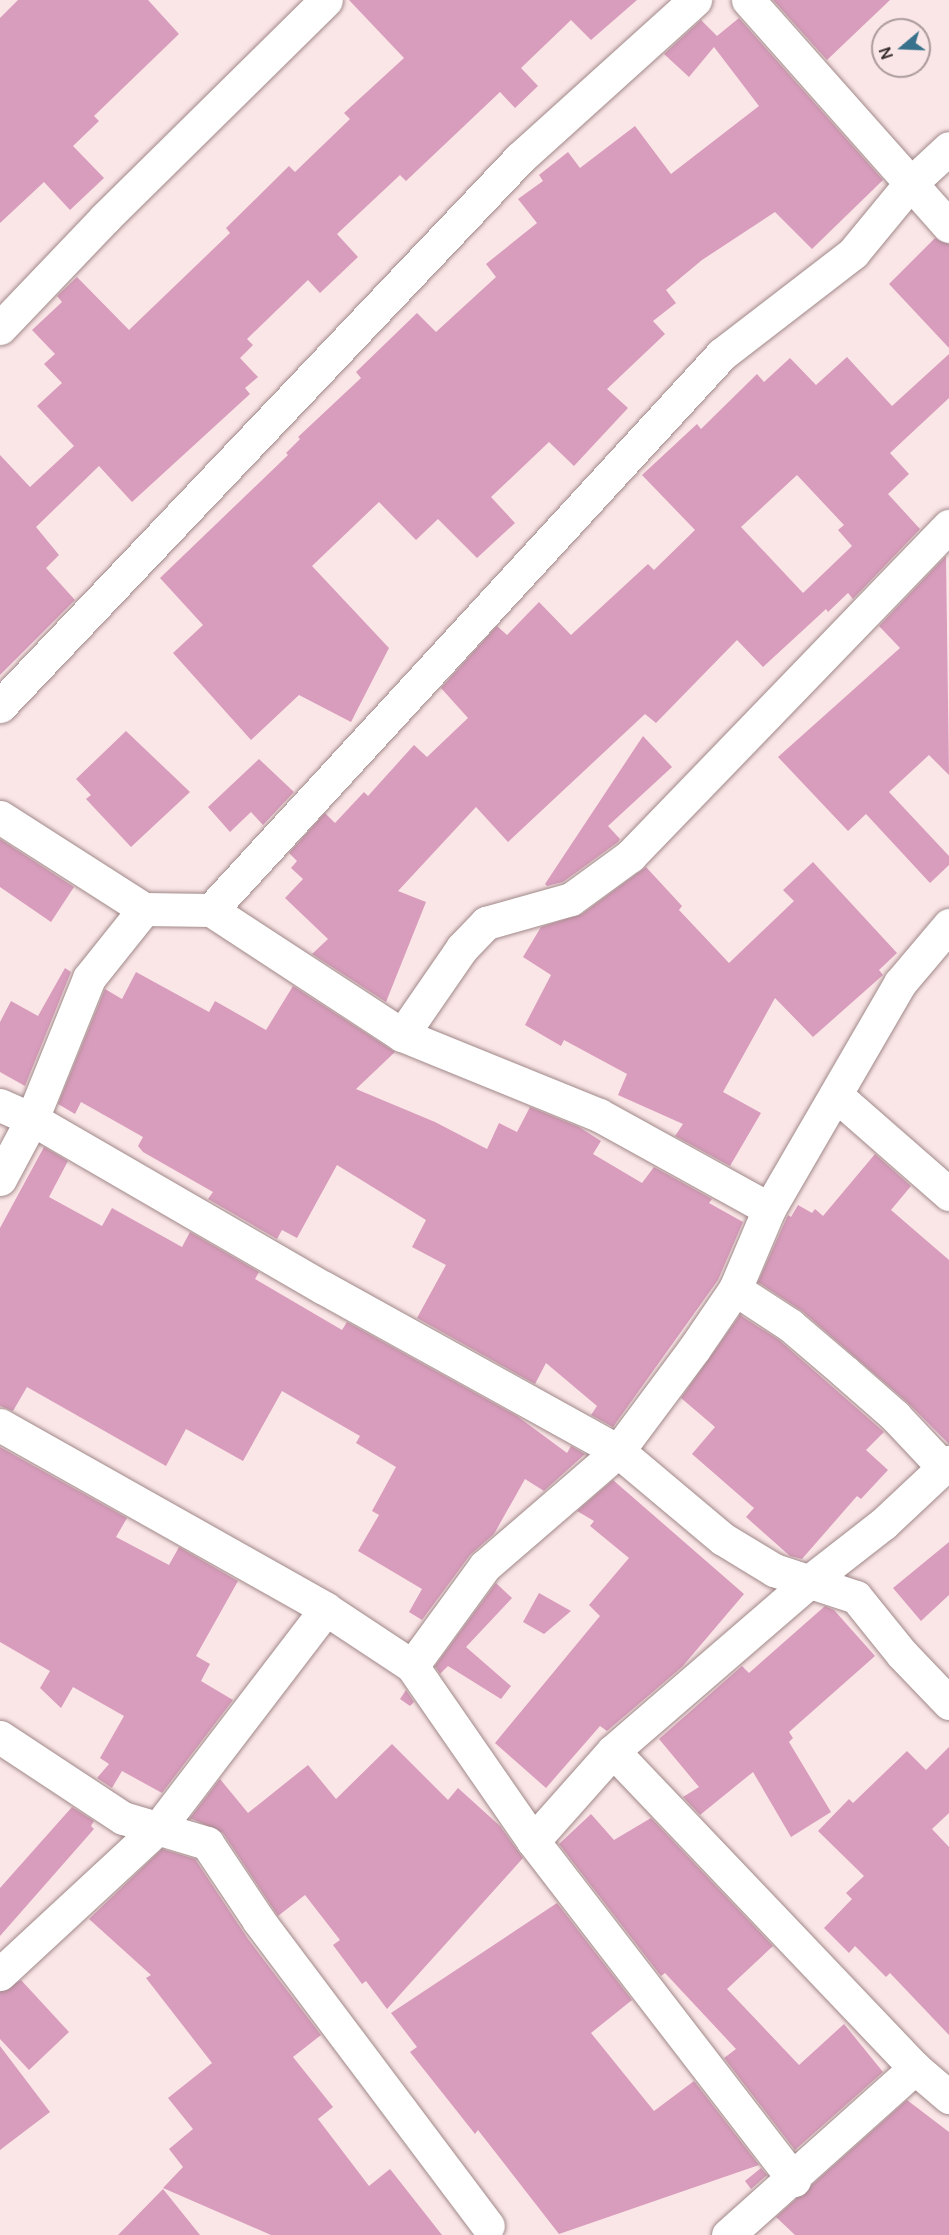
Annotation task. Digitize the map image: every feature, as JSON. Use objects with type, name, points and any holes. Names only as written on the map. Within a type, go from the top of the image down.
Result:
[{"type":"street","points":[[0,328],[105,218],[327,0]]},
{"type":"street","points":[[0,706],[520,158],[696,0]]},
{"type":"street","points":[[748,0],[909,185],[949,226]]},
{"type":"street","points":[[211,910],[722,354],[852,253],[909,185],[949,148]]},
{"type":"street","points":[[402,1035],[462,948],[486,923],[571,899],[630,856],[949,526]]},
{"type":"street","points":[[0,817],[144,909],[211,910],[402,1035],[599,1115],[770,1209]]},
{"type":"street","points":[[0,1179],[32,1119],[89,978],[144,909]]},
{"type":"street","points":[[412,1665],[485,1566],[618,1451],[735,1289],[770,1209],[900,983],[949,925]]},
{"type":"street","points":[[837,1096],[949,1194]]},
{"type":"street","points":[[0,1105],[32,1119],[324,1288],[618,1451],[723,1539],[774,1570],[811,1580],[856,1597],[902,1654],[949,1703]]},
{"type":"street","points":[[533,1841],[613,1751],[811,1580],[883,1524],[946,1465],[895,1416],[790,1325],[735,1289]]},
{"type":"street","points":[[0,1425],[326,1609],[412,1665],[533,1841],[794,2180]]},
{"type":"street","points":[[0,1974],[160,1826],[326,1609]]},
{"type":"street","points":[[0,1737],[123,1818],[160,1826],[207,1843],[259,1921],[488,2226]]},
{"type":"street","points":[[613,1751],[915,2068],[949,2097]]},
{"type":"street","points":[[728,2235],[794,2180],[915,2068]]},
{"type":"building","points":[[18,0],[148,0],[179,34],[94,116],[99,121],[73,146],[104,178],[70,210],[44,182],[0,223],[0,18]]},
{"type":"building","points":[[349,0],[637,0],[591,40],[571,20],[521,68],[538,86],[515,108],[500,92],[406,181],[400,175],[337,234],[358,257],[320,293],[308,280],[247,339],[253,345],[240,358],[258,377],[245,388],[250,394],[132,502],[99,466],[36,527],[59,555],[46,568],[75,600],[0,675],[0,455],[30,487],[74,446],[37,406],[62,383],[44,364],[55,354],[32,330],[62,302],[57,296],[77,277],[129,330],[230,233],[226,228],[289,166],[295,172],[350,119],[344,113],[404,58]]},
{"type":"building","points":[[773,0],[890,0],[871,18],[827,60]]},
{"type":"building","points":[[739,18],[883,180],[812,249],[775,212],[702,260],[666,290],[676,303],[653,321],[665,334],[607,389],[628,408],[574,466],[549,442],[491,497],[515,523],[477,558],[438,519],[416,540],[379,502],[312,566],[389,648],[351,722],[299,695],[251,740],[173,653],[203,625],[160,578],[288,455],[286,453],[300,439],[298,437],[361,378],[356,372],[417,313],[436,332],[496,277],[486,264],[537,223],[518,199],[543,181],[539,175],[568,152],[580,168],[635,126],[671,174],[759,106],[714,47],[689,77],[664,54],[701,20],[717,36]]},
{"type":"building","points":[[935,238],[949,244],[949,348],[889,284]]},
{"type":"building","points":[[949,354],[949,398],[890,453],[909,474],[888,494],[920,529],[853,599],[848,593],[828,612],[826,609],[763,667],[737,640],[656,723],[645,714],[508,842],[476,807],[398,891],[426,902],[386,1002],[312,954],[328,939],[285,898],[303,879],[291,868],[297,861],[289,853],[325,813],[335,823],[364,792],[368,796],[414,745],[427,757],[468,718],[441,688],[497,626],[507,635],[539,602],[571,635],[648,564],[654,570],[695,530],[642,475],[697,424],[701,429],[757,374],[764,382],[790,358],[816,385],[847,357],[892,406]],"holes":[[[797,475],[844,525],[838,530],[852,546],[803,593],[741,527]]]},
{"type":"building","points":[[946,556],[949,775],[929,755],[889,792],[949,856],[949,865],[930,883],[866,814],[848,831],[778,757],[900,648],[879,626]]},
{"type":"building","points":[[126,731],[190,792],[131,847],[86,799],[91,795],[76,779]]},
{"type":"building","points":[[643,736],[672,767],[608,826],[620,839],[618,842],[563,882],[547,886],[545,884]]},
{"type":"building","points":[[259,759],[294,792],[263,825],[251,812],[230,832],[208,807]]},
{"type":"building","points":[[0,839],[74,887],[51,922],[0,887]]},
{"type":"building","points":[[813,862],[897,953],[879,970],[883,975],[813,1037],[775,998],[723,1092],[761,1113],[730,1166],[675,1136],[683,1124],[618,1095],[627,1074],[564,1040],[561,1046],[525,1025],[551,975],[523,957],[541,927],[582,914],[646,867],[682,906],[679,910],[729,963],[794,901],[783,890]]},
{"type":"building","points":[[65,968],[71,972],[25,1086],[0,1072],[0,1022],[11,1001],[38,1016]]},
{"type":"building","points":[[136,972],[209,1012],[215,1001],[266,1030],[293,986],[395,1052],[356,1089],[435,1122],[487,1149],[499,1123],[517,1132],[530,1107],[579,1127],[601,1141],[593,1154],[642,1183],[654,1167],[712,1199],[709,1203],[743,1222],[718,1280],[613,1427],[591,1415],[597,1406],[546,1363],[535,1384],[417,1318],[446,1265],[412,1247],[426,1220],[337,1165],[297,1238],[282,1230],[277,1239],[208,1199],[213,1192],[143,1152],[138,1146],[143,1137],[81,1102],[75,1114],[58,1104],[105,989],[122,999]]},
{"type":"building","points":[[44,1147],[68,1161],[49,1197],[102,1226],[112,1208],[182,1247],[190,1232],[259,1272],[255,1279],[342,1330],[347,1322],[517,1416],[567,1453],[571,1446],[585,1454],[544,1491],[525,1479],[494,1534],[470,1555],[422,1620],[409,1612],[422,1589],[358,1551],[379,1515],[372,1511],[396,1467],[356,1443],[360,1436],[282,1391],[243,1461],[186,1429],[166,1466],[27,1387],[13,1411],[0,1406],[0,1228]]},
{"type":"building","points":[[875,1154],[911,1186],[891,1210],[949,1260],[949,1444],[907,1402],[802,1311],[758,1282],[788,1215],[791,1217],[798,1205],[812,1213],[815,1209],[823,1216]]},
{"type":"building","points":[[740,1315],[779,1340],[884,1432],[866,1450],[888,1470],[861,1499],[857,1496],[802,1559],[790,1556],[746,1517],[754,1508],[692,1454],[715,1427],[681,1398]]},
{"type":"building","points":[[0,1447],[127,1518],[116,1537],[169,1565],[179,1547],[238,1581],[196,1656],[210,1664],[201,1681],[233,1700],[162,1793],[122,1771],[112,1788],[97,1778],[109,1764],[100,1758],[124,1716],[73,1687],[61,1708],[40,1688],[50,1671],[0,1642]]},
{"type":"building","points":[[613,1480],[744,1594],[682,1667],[607,1731],[600,1726],[546,1788],[495,1743],[600,1616],[589,1605],[629,1558],[590,1526],[594,1521],[577,1511]]},
{"type":"building","points":[[949,1542],[949,1595],[921,1621],[893,1588]]},
{"type":"building","points":[[496,1583],[512,1598],[466,1647],[511,1686],[501,1699],[448,1666],[440,1674],[435,1666]]},
{"type":"building","points":[[539,1593],[571,1611],[544,1634],[523,1622]]},
{"type":"building","points":[[825,1606],[834,1610],[875,1656],[789,1732],[793,1738],[789,1742],[831,1812],[791,1837],[753,1772],[700,1815],[683,1797],[699,1787],[659,1739],[742,1666],[749,1673]]},
{"type":"building","points":[[406,1690],[414,1702],[410,1706],[400,1699]]},
{"type":"building","points":[[392,1744],[448,1800],[458,1788],[500,1826],[523,1858],[387,2009],[366,1981],[362,1984],[333,1945],[340,1940],[305,1895],[278,1916],[223,1833],[190,1818],[220,1779],[248,1813],[308,1765],[336,1799]]},
{"type":"building","points":[[949,1747],[949,1813],[932,1829],[949,1847],[949,2035],[890,1973],[886,1977],[855,1946],[849,1953],[824,1928],[852,1899],[846,1893],[864,1876],[818,1831],[849,1799],[853,1803],[907,1751],[926,1770]]},
{"type":"building","points":[[72,1807],[94,1821],[91,1826],[94,1829],[0,1936],[0,1888]]},
{"type":"building","points":[[591,1814],[614,1840],[651,1818],[773,1946],[727,1989],[799,2065],[844,2024],[883,2072],[795,2150],[724,2058],[736,2049],[665,1973],[661,1976],[559,1844]]},
{"type":"building","points":[[162,1849],[195,1859],[248,1939],[321,2035],[293,2057],[333,2107],[318,2119],[369,2186],[390,2169],[442,2235],[271,2235],[163,2188],[183,2167],[169,2149],[193,2129],[168,2098],[212,2063],[146,1978],[151,1975],[89,1919]]},
{"type":"building","points":[[557,1903],[632,2000],[591,2033],[654,2111],[694,2081],[759,2165],[559,2234],[478,2130],[475,2134],[410,2052],[417,2047],[391,2013]]},
{"type":"building","points":[[21,1980],[69,2032],[29,2070],[0,2039],[0,1992]]},
{"type":"building","points":[[0,2046],[50,2112],[0,2150]]},
{"type":"building","points":[[907,2100],[949,2132],[949,2235],[795,2235],[776,2217]]},
{"type":"building","points":[[761,2168],[767,2175],[751,2189],[745,2181]]},
{"type":"building","points":[[163,2189],[200,2235],[118,2235]]}]
